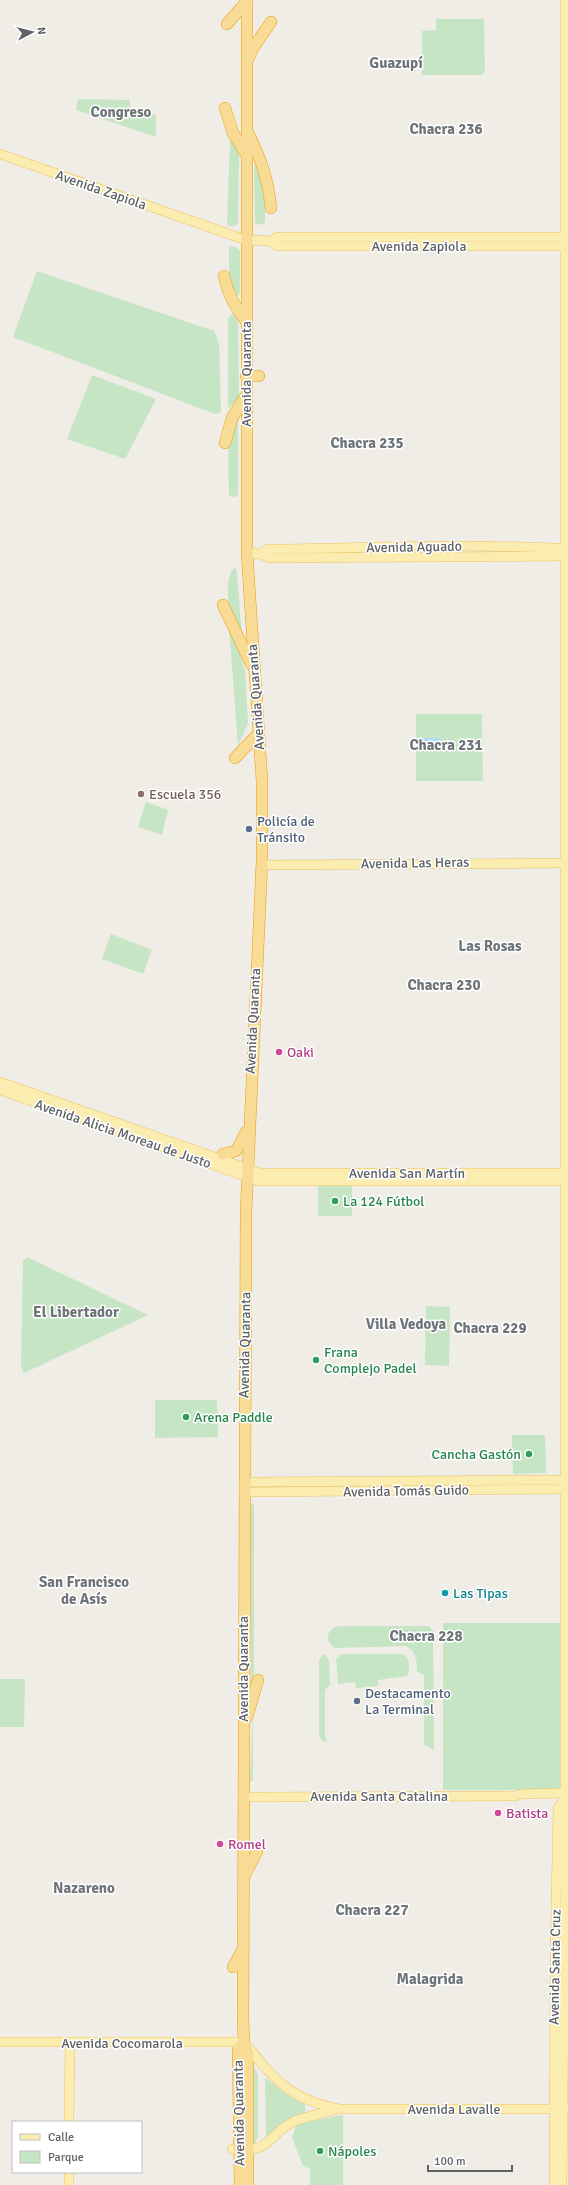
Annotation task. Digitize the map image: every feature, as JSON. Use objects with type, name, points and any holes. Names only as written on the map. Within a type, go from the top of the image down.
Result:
[{"type":"highway","points":[[227,24],[247,1]]},
{"type":"highway","name":"Avenida Quaranta","points":[[240,2185],[240,2150],[248,2054],[244,2042],[244,1877],[238,1797],[243,1729],[247,1173],[248,1126],[262,863],[262,781],[247,553],[247,1]]},
{"type":"highway","points":[[247,63],[253,48],[271,22]]},
{"type":"highway","points":[[225,108],[233,133],[246,154]]},
{"type":"highway","points":[[246,130],[262,161],[268,184],[271,208]]},
{"type":"highway","points":[[224,276],[228,293],[235,308],[246,320]]},
{"type":"highway","points":[[246,376],[259,376]]},
{"type":"highway","points":[[225,443],[232,418],[246,397]]},
{"type":"highway","points":[[223,605],[254,670]]},
{"type":"highway","points":[[236,758],[259,733]]},
{"type":"highway","points":[[223,1154],[236,1150],[242,1142],[248,1126]]},
{"type":"highway","points":[[243,1729],[258,1680]]},
{"type":"highway","points":[[244,1877],[257,1852]]},
{"type":"highway","points":[[233,1967],[244,1948]]},
{"type":"highway","name":"Avenida Quaranta","points":[[240,2150],[248,2185]]},
{"type":"main road","name":"Avenida Santa Cruz","points":[[562,2185],[566,2109],[564,1945],[567,1797],[565,0]]},
{"type":"main road","name":"Avenida Zapiola","points":[[0,154],[246,240],[271,242],[277,237],[566,241]]},
{"type":"main road","name":"Avenida Aguado","points":[[247,553],[260,554],[268,558],[566,552]]},
{"type":"main road","name":"Avenida Las Heras","points":[[262,863],[566,861]]},
{"type":"main road","name":"Avenida Alicia Moreau de Justo","points":[[0,1082],[247,1173]]},
{"type":"main road","name":"Avenida Alicia Moreau de Justo","points":[[0,1090],[247,1173]]},
{"type":"main road","name":"Avenida San Martín","points":[[247,1173],[259,1181],[566,1177]]},
{"type":"main road","name":"Avenida Tomás Guido","points":[[244,1487],[566,1485]]},
{"type":"main road","name":"Avenida Santa Catalina","points":[[238,1797],[515,1796],[521,1794],[567,1797]]},
{"type":"main road","name":"Avenida Santa Cruz","points":[[554,2185],[558,1808],[567,1797]]},
{"type":"main road","name":"Avenida Cocomarola","points":[[0,2042],[244,2042]]},
{"type":"main road","name":"Avenida Lavalle","points":[[244,2042],[275,2079],[288,2090],[310,2102],[340,2109],[566,2109]]},
{"type":"main road","points":[[69,2121],[70,2043]]},
{"type":"main road","name":"Avenida Lavalle","points":[[240,2150],[263,2147],[294,2122],[340,2109]]},
{"type":"main road","points":[[69,2173],[69,2185]]},
{"type":"green space","points":[[436,19],[484,19],[485,71],[482,75],[422,75],[422,31],[436,30]]},
{"type":"green space","points":[[78,99],[130,100],[130,113],[156,115],[156,137],[76,110]]},
{"type":"green space","points":[[230,142],[234,142],[239,152],[238,224],[234,226],[229,226],[227,223]]},
{"type":"green space","points":[[257,165],[265,182],[265,222],[261,225],[255,223],[254,167]]},
{"type":"green space","points":[[234,246],[240,251],[240,292],[239,295],[236,296],[229,277],[229,247]]},
{"type":"green space","points":[[37,271],[214,331],[219,343],[221,412],[215,414],[13,337]]},
{"type":"green space","points":[[231,315],[234,315],[238,322],[239,397],[228,408],[228,319]]},
{"type":"green space","points":[[92,375],[156,399],[125,459],[67,439]]},
{"type":"green space","points":[[238,417],[238,493],[236,497],[229,496],[228,439]]},
{"type":"green space","points":[[234,568],[236,568],[237,572],[242,639],[232,617],[228,600],[228,582]]},
{"type":"green space","points":[[232,631],[245,670],[248,723],[238,746],[229,632]]},
{"type":"green space","points":[[416,714],[482,714],[483,781],[416,781]]},
{"type":"green space","points":[[146,802],[168,810],[162,835],[138,827]]},
{"type":"green space","points":[[111,934],[152,950],[143,974],[102,959]]},
{"type":"green space","name":"La 124 Fútbol","points":[[347,1183],[352,1186],[352,1216],[318,1216],[318,1184]]},
{"type":"green space","points":[[27,1257],[148,1315],[24,1373],[21,1367],[23,1261]]},
{"type":"green space","points":[[426,1306],[450,1307],[449,1366],[425,1365]]},
{"type":"green space","name":"Arena Paddle","points":[[155,1400],[217,1400],[218,1437],[155,1438]]},
{"type":"green space","name":"Cancha Gastón","points":[[512,1435],[545,1435],[546,1473],[513,1474]]},
{"type":"green space","points":[[251,1503],[254,1505],[254,1679],[251,1699]]},
{"type":"green space","points":[[443,1623],[561,1623],[561,1790],[443,1790]]},
{"type":"green space","points":[[339,1626],[429,1626],[433,1631],[434,1750],[424,1744],[424,1675],[417,1672],[414,1654],[410,1648],[406,1646],[335,1648],[329,1642],[328,1636],[331,1630]]},
{"type":"green space","points":[[342,1654],[404,1654],[409,1662],[409,1670],[407,1676],[378,1680],[378,1686],[356,1688],[355,1682],[338,1684],[336,1659]]},
{"type":"green space","points":[[322,1655],[325,1655],[329,1660],[330,1685],[325,1690],[325,1737],[328,1740],[324,1742],[319,1737],[319,1660]]},
{"type":"green space","points":[[0,1679],[25,1679],[24,1727],[0,1727]]},
{"type":"green space","points":[[253,1711],[253,1780],[251,1782],[250,1780]]},
{"type":"green space","points":[[254,2068],[258,2073],[258,2137],[255,2143],[252,2141],[251,2069]]},
{"type":"green space","points":[[265,2078],[291,2097],[305,2104],[305,2113],[266,2139]]},
{"type":"green space","name":"Nápoles","points":[[343,2115],[343,2185],[310,2185],[310,2169],[303,2166],[292,2137],[297,2123]]},
{"type":"water","points":[[421,738],[439,738],[439,745],[421,745]]},
{"type":"place","name":"Escuela 356","points":[[141,794]]},
{"type":"place","name":"Policía de Tránsito","points":[[249,829]]},
{"type":"place","name":"Oaki","points":[[279,1052]]},
{"type":"place","name":"La 124 Fútbol","points":[[335,1201]]},
{"type":"place","name":"Frana Complejo Padel","points":[[316,1360]]},
{"type":"place","name":"Arena Paddle","points":[[186,1417]]},
{"type":"place","name":"Cancha Gastón","points":[[529,1454]]},
{"type":"place","name":"Las Tipas","points":[[445,1593]]},
{"type":"place","name":"Destacamento La Terminal","points":[[357,1701]]},
{"type":"place","name":"Batista","points":[[498,1813]]},
{"type":"place","name":"Romel","points":[[220,1844]]},
{"type":"place","name":"Nápoles","points":[[320,2151]]},
{"type":"district","name":"Guazupí","points":[[396,63]]},
{"type":"district","name":"Congreso","points":[[121,112]]},
{"type":"district","name":"Chacra 236","points":[[446,129]]},
{"type":"district","name":"Chacra 235","points":[[367,443]]},
{"type":"district","name":"Chacra 231","points":[[446,745]]},
{"type":"district","name":"Las Rosas","points":[[490,946]]},
{"type":"district","name":"Chacra 230","points":[[444,985]]},
{"type":"district","name":"El Libertador","points":[[76,1312]]},
{"type":"district","name":"Villa Vedoya","points":[[406,1324]]},
{"type":"district","name":"Chacra 229","points":[[490,1328]]},
{"type":"district","name":"San Francisco de Asís","points":[[84,1590]]},
{"type":"district","name":"Chacra 228","points":[[426,1636]]},
{"type":"district","name":"Nazareno","points":[[84,1888]]},
{"type":"district","name":"Chacra 227","points":[[372,1910]]},
{"type":"district","name":"Malagrida","points":[[430,1979]]}]
